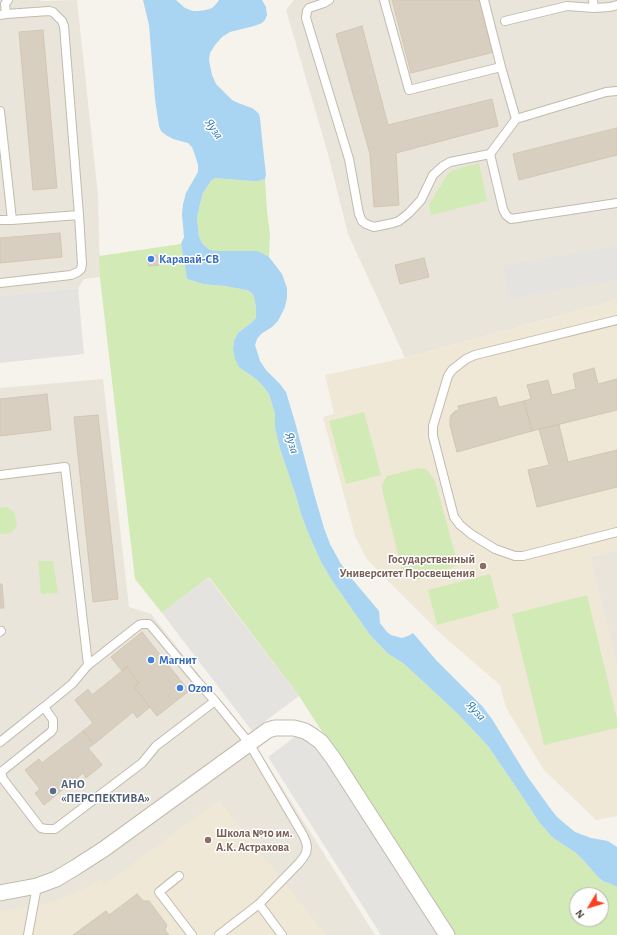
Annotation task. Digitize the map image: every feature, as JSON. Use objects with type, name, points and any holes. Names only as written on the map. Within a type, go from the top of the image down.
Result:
[{"type":"street","points":[[0,893],[37,886],[61,876],[98,853],[268,730],[283,727],[294,728],[305,731],[313,736],[333,758],[447,935]]},
{"type":"lane","points":[[0,283],[71,275],[81,269],[82,264],[62,21],[56,14],[48,11],[3,15],[5,4],[8,0]]},
{"type":"lane","points":[[329,0],[309,8],[306,18],[349,158],[359,214],[362,221],[374,227],[393,223],[404,218],[416,207],[433,175],[443,166],[450,162],[490,154],[516,119],[606,92],[617,91]]},
{"type":"lane","points":[[384,0],[409,90],[501,67]]},
{"type":"lane","points":[[484,0],[516,119]]},
{"type":"lane","points":[[505,21],[567,6],[594,4],[610,7],[617,5]]},
{"type":"lane","points":[[0,111],[12,220]]},
{"type":"lane","points":[[490,154],[503,209],[506,215],[512,219],[617,203]]},
{"type":"lane","points":[[0,220],[79,215]]},
{"type":"lane","points":[[617,320],[466,359],[452,370],[448,376],[433,426],[432,436],[454,517],[471,534],[495,549],[515,556],[523,556],[617,532]]},
{"type":"lane","points":[[0,475],[55,467],[65,467],[88,665]]},
{"type":"lane","points":[[0,742],[72,684],[88,665],[139,625],[149,624],[249,743],[304,835],[306,842],[306,853],[299,864],[259,904],[219,935]]},
{"type":"lane","points":[[44,707],[53,720],[53,729],[51,732],[0,771],[4,782],[39,826],[46,829],[55,829],[142,763],[156,746],[215,701]]},
{"type":"lane","points":[[178,876],[159,892],[192,935]]},
{"type":"lane","points":[[28,935],[37,886]]},
{"type":"lane","points":[[259,904],[282,935]]},
{"type":"shaded area","points":[[0,0],[77,0],[98,195],[100,277],[84,279],[78,288],[0,296]]},
{"type":"shaded area","points":[[294,0],[617,0],[617,300],[405,358],[348,234],[328,154],[286,10]]},
{"type":"shaded area","points":[[617,246],[617,280],[510,298],[503,266]]},
{"type":"shaded area","points":[[78,288],[84,354],[0,363],[0,296]]},
{"type":"shaded area","name":"Государственный Университет Просвещения","points":[[617,300],[617,550],[590,557],[617,665],[617,816],[596,820],[544,770],[506,708],[500,685],[442,635],[366,558],[355,536],[323,417],[334,414],[325,375],[405,358]]},
{"type":"shaded area","points":[[103,379],[129,607],[151,614],[260,752],[375,935],[0,935],[0,388]]},
{"type":"shaded area","points":[[617,550],[617,665],[590,557]]},
{"type":"shaded area","points":[[208,577],[299,696],[252,731],[162,613]]},
{"type":"shaded area","points":[[296,736],[303,738],[318,747],[439,935],[381,935],[268,757]]},
{"type":"shaded area","name":"Школа №10 им. А.К. Астрахова","points":[[219,800],[326,935],[0,935],[0,911],[33,907],[52,902],[79,891],[101,879],[105,884]]},
{"type":"green space","points":[[479,163],[487,201],[431,215],[429,204],[448,174],[453,170]]},
{"type":"green space","points":[[215,178],[252,181],[265,179],[270,234],[269,257],[264,254],[245,251],[210,250],[202,243],[199,237],[197,219],[199,208],[203,193],[211,181]]},
{"type":"green space","points":[[181,244],[187,279],[203,284],[247,290],[252,293],[256,307],[256,318],[238,333],[234,341],[233,349],[247,373],[256,379],[269,394],[275,414],[275,428],[280,449],[302,517],[321,562],[370,635],[387,653],[403,663],[458,714],[488,746],[539,822],[552,837],[576,853],[603,882],[617,887],[617,935],[454,935],[299,696],[209,577],[162,613],[135,579],[100,278],[99,256]]},
{"type":"green space","points":[[364,412],[381,475],[346,484],[329,421]]},
{"type":"green space","points":[[418,468],[425,469],[429,472],[435,481],[456,557],[454,566],[445,573],[417,580],[408,577],[402,571],[382,485],[387,476]]},
{"type":"green space","points":[[6,507],[15,514],[17,524],[15,529],[10,533],[0,534],[0,508]]},
{"type":"green space","points":[[38,561],[53,561],[58,593],[41,594]]},
{"type":"green space","points":[[490,574],[499,608],[437,625],[428,590]]},
{"type":"green space","points":[[587,595],[617,719],[617,728],[544,745],[512,614]]},
{"type":"water","name":"Яуза","points":[[143,0],[176,0],[185,8],[193,11],[212,8],[219,0],[262,0],[266,7],[267,15],[262,23],[230,32],[222,37],[210,53],[209,60],[212,75],[216,84],[232,100],[252,108],[259,114],[266,175],[265,179],[252,181],[215,178],[211,181],[203,193],[199,208],[197,219],[199,237],[202,243],[210,250],[257,251],[264,254],[269,257],[282,274],[287,288],[285,307],[278,321],[261,334],[255,345],[260,361],[286,392],[324,528],[330,544],[341,564],[379,611],[380,623],[387,632],[391,635],[402,638],[413,633],[436,660],[482,706],[492,719],[527,776],[557,817],[575,832],[591,838],[608,841],[617,847],[617,887],[604,882],[576,853],[552,837],[539,822],[488,746],[458,714],[403,663],[387,653],[370,635],[321,562],[302,517],[280,449],[275,428],[275,414],[269,394],[256,379],[239,367],[235,359],[233,349],[234,341],[238,333],[256,318],[254,297],[252,293],[247,290],[203,284],[187,279],[181,244],[184,237],[182,214],[186,193],[198,172],[198,165],[192,147],[188,143],[173,139],[166,135],[161,131],[159,126],[155,99],[149,25]]},
{"type":"building","points":[[392,0],[480,0],[494,52],[411,73]]},
{"type":"building","points":[[362,26],[388,125],[492,99],[498,126],[396,153],[399,205],[374,207],[370,154],[336,34]]},
{"type":"building","points":[[43,30],[57,188],[33,190],[19,32]]},
{"type":"building","points":[[617,128],[617,155],[519,180],[513,154]]},
{"type":"building","points":[[60,233],[62,257],[0,263],[0,238]]},
{"type":"building","points":[[158,255],[159,265],[149,266],[147,257]]},
{"type":"building","points":[[424,258],[429,277],[400,284],[395,265]]},
{"type":"building","points":[[594,368],[598,384],[617,379],[617,410],[532,431],[524,401],[531,399],[527,385],[548,380],[552,395],[576,389],[573,374]]},
{"type":"building","points":[[47,394],[51,430],[0,436],[0,399]]},
{"type":"building","points":[[496,397],[499,407],[524,401],[532,431],[457,452],[450,425],[451,415],[455,411],[459,410],[458,406]]},
{"type":"building","points":[[98,415],[118,599],[93,602],[74,417]]},
{"type":"building","points":[[559,425],[568,462],[617,450],[617,487],[537,507],[528,470],[549,465],[539,429]]},
{"type":"building","points":[[0,584],[2,584],[4,608],[0,608]]},
{"type":"building","points":[[142,632],[189,691],[157,716],[134,687],[139,683],[127,667],[122,671],[111,657]]},
{"type":"building","points":[[127,667],[139,683],[134,687],[150,707],[137,718],[133,712],[94,744],[83,731],[93,723],[75,700],[88,689],[92,695]]},
{"type":"building","points":[[83,731],[94,744],[88,748],[102,765],[86,778],[83,773],[44,805],[35,793],[40,789],[25,770],[39,759],[42,763]]},
{"type":"building","points":[[137,894],[143,901],[149,901],[167,925],[165,930],[169,935],[73,935],[106,911],[109,915]]},
{"type":"place","name":"Каравай-СВ","points":[[151,259]]},
{"type":"place","name":"Государственный Университет Просвещения","points":[[483,566]]},
{"type":"place","name":"Магнит","points":[[151,660]]},
{"type":"place","name":"Ozon","points":[[180,688]]},
{"type":"place","name":"АНО «ПЕРСПЕКТИВА»","points":[[53,791]]},
{"type":"place","name":"Школа №10 им. А.К. Астрахова","points":[[208,840]]}]
